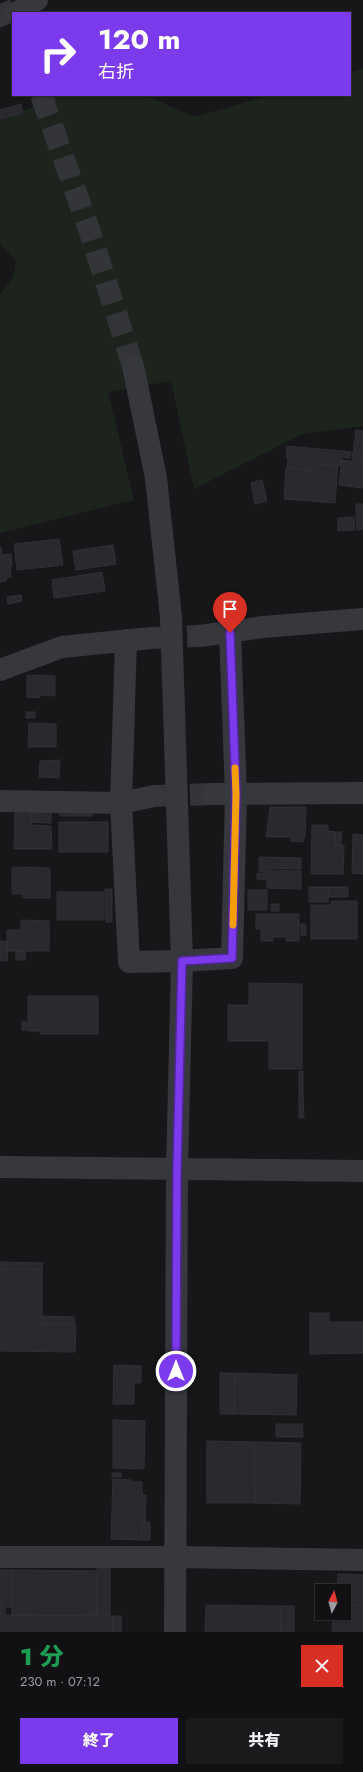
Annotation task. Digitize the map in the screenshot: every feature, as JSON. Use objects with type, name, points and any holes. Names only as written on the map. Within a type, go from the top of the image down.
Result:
[{"type":"street","points":[[18,12],[37,0]]},
{"type":"street","points":[[0,23],[12,16]]},
{"type":"street","points":[[133,366],[156,478],[171,617],[182,961],[177,1170],[175,1632]]},
{"type":"street","points":[[200,636],[230,633],[263,627],[363,619]]},
{"type":"street","points":[[126,640],[121,803],[129,962],[232,958],[236,794],[230,633]]},
{"type":"street","points":[[0,670],[62,647],[151,638]]},
{"type":"street","points":[[212,794],[363,793]]},
{"type":"street","points":[[0,801],[121,803],[154,796]]},
{"type":"street","points":[[0,1167],[363,1171]]},
{"type":"street","points":[[0,1557],[176,1557],[363,1560]]},
{"type":"shaded area","points":[[363,69],[363,426],[302,434],[194,489],[171,381],[108,392],[134,500],[0,533],[0,295],[13,278],[16,261],[0,243],[0,120],[61,96],[146,96],[195,117],[268,96],[351,96],[351,72]]},
{"type":"building","points":[[42,96],[54,96],[56,101],[46,105]]},
{"type":"building","points":[[42,96],[46,104],[35,108],[32,98]]},
{"type":"building","points":[[21,104],[23,113],[0,119],[0,110]]},
{"type":"building","points":[[356,430],[363,431],[363,462],[352,460]]},
{"type":"building","points":[[287,446],[351,452],[350,458],[342,457],[341,466],[313,463],[312,470],[287,468]]},
{"type":"building","points":[[342,460],[363,463],[363,488],[339,485]]},
{"type":"building","points":[[314,464],[338,466],[335,503],[284,499],[286,468],[313,471]]},
{"type":"building","points":[[262,480],[267,501],[255,504],[251,483]]},
{"type":"building","points":[[356,504],[363,504],[363,510],[356,511]]},
{"type":"building","points":[[363,510],[363,529],[357,530],[356,511]]},
{"type":"building","points":[[354,517],[355,530],[338,531],[338,518]]},
{"type":"building","points":[[59,539],[63,565],[17,570],[14,544]]},
{"type":"building","points":[[113,545],[116,564],[76,570],[73,551]]},
{"type":"building","points":[[0,547],[2,555],[11,554],[12,566],[10,567],[11,577],[7,577],[6,581],[0,582]]},
{"type":"building","points":[[102,572],[105,591],[54,598],[52,580]]},
{"type":"building","points":[[21,595],[22,601],[8,604],[7,597]]},
{"type":"building","points":[[27,675],[55,676],[55,696],[40,695],[40,698],[27,697]]},
{"type":"building","points":[[26,712],[35,712],[35,718],[26,718]]},
{"type":"building","points":[[29,723],[56,724],[56,747],[28,747]]},
{"type":"building","points":[[60,760],[59,778],[39,777],[40,761]]},
{"type":"building","points":[[30,805],[51,805],[51,823],[32,822],[32,815],[30,816]]},
{"type":"building","points":[[30,807],[32,825],[51,826],[52,849],[14,849],[15,808]]},
{"type":"building","points":[[270,807],[306,807],[305,838],[303,838],[303,842],[291,841],[291,837],[266,837]]},
{"type":"building","points":[[60,808],[92,808],[92,816],[60,816]]},
{"type":"building","points":[[59,822],[108,822],[108,852],[59,852]]},
{"type":"building","points":[[312,825],[328,825],[328,831],[335,832],[335,845],[344,845],[343,874],[311,874]]},
{"type":"building","points":[[335,832],[342,832],[341,845],[335,845]]},
{"type":"building","points":[[353,834],[363,835],[363,874],[352,873]]},
{"type":"building","points":[[259,857],[301,858],[301,869],[266,868],[266,872],[259,871]]},
{"type":"building","points":[[12,867],[50,868],[50,898],[23,898],[23,894],[12,894]]},
{"type":"building","points":[[267,870],[301,871],[301,889],[267,888]]},
{"type":"building","points":[[257,873],[266,873],[266,880],[257,879]]},
{"type":"building","points":[[309,887],[329,887],[328,902],[309,902]]},
{"type":"building","points":[[329,887],[348,887],[348,897],[329,897]]},
{"type":"building","points":[[105,889],[112,889],[112,922],[106,922]]},
{"type":"building","points":[[248,890],[267,890],[267,910],[248,910]]},
{"type":"building","points":[[57,892],[104,892],[104,920],[57,920]]},
{"type":"building","points":[[331,901],[357,901],[357,939],[311,939],[311,905],[331,905]]},
{"type":"building","points":[[271,904],[279,904],[279,911],[271,911]]},
{"type":"building","points":[[256,914],[299,914],[299,941],[286,941],[286,937],[273,937],[273,941],[261,941],[261,929],[256,929]]},
{"type":"building","points":[[21,920],[49,921],[49,951],[7,951],[7,930],[21,930]]},
{"type":"building","points":[[301,924],[306,924],[306,935],[301,935]]},
{"type":"building","points":[[0,941],[8,942],[7,961],[0,961]]},
{"type":"building","points":[[16,951],[25,951],[25,960],[16,960]]},
{"type":"building","points":[[249,983],[302,984],[302,1069],[269,1069],[269,1041],[228,1041],[228,1005],[249,1005]]},
{"type":"building","points":[[28,996],[98,996],[98,1034],[40,1034],[40,1031],[28,1031]]},
{"type":"building","points":[[22,1021],[27,1022],[27,1030],[22,1030]]},
{"type":"building","points":[[299,1071],[303,1071],[303,1094],[299,1094]]},
{"type":"building","points":[[303,1094],[304,1118],[299,1118],[299,1095]]},
{"type":"building","points":[[0,1262],[43,1263],[42,1270],[0,1269]]},
{"type":"building","points":[[0,1269],[42,1270],[42,1324],[76,1324],[75,1352],[0,1351]]},
{"type":"building","points":[[310,1313],[329,1313],[329,1322],[363,1322],[363,1353],[310,1354]]},
{"type":"building","points":[[42,1316],[74,1317],[74,1324],[42,1324]]},
{"type":"building","points":[[114,1365],[141,1366],[141,1383],[134,1383],[134,1404],[113,1404]]},
{"type":"building","points":[[220,1373],[235,1373],[234,1414],[220,1414]]},
{"type":"building","points":[[235,1373],[297,1375],[296,1415],[234,1414]]},
{"type":"building","points":[[113,1420],[145,1421],[144,1469],[113,1468]]},
{"type":"building","points":[[276,1424],[302,1424],[303,1437],[276,1437]]},
{"type":"building","points":[[207,1441],[254,1442],[255,1503],[207,1503]]},
{"type":"building","points":[[254,1442],[301,1443],[300,1504],[255,1503]]},
{"type":"building","points":[[112,1473],[121,1473],[121,1477],[112,1477]]},
{"type":"building","points":[[113,1479],[142,1482],[142,1495],[146,1495],[145,1523],[142,1523],[141,1540],[111,1539]]},
{"type":"building","points":[[150,1522],[150,1540],[141,1540],[142,1523]]},
{"type":"building","points":[[97,1568],[110,1568],[110,1616],[96,1616]]},
{"type":"building","points":[[0,1570],[12,1570],[12,1607],[0,1607]]},
{"type":"building","points":[[12,1570],[97,1571],[96,1616],[12,1615]]},
{"type":"building","points":[[338,1574],[363,1575],[363,1605],[351,1604],[351,1584],[337,1584]]},
{"type":"building","points":[[206,1605],[281,1606],[281,1632],[205,1632]]},
{"type":"building","points":[[351,1605],[363,1606],[363,1632],[332,1632],[333,1620],[351,1620]]},
{"type":"building","points":[[281,1606],[294,1606],[294,1632],[281,1632]]},
{"type":"building","points":[[0,1608],[5,1608],[5,1615],[113,1616],[113,1632],[0,1632]]},
{"type":"building","points":[[113,1616],[121,1616],[121,1632],[113,1632]]},
{"type":"tunnel","points":[[0,4],[12,31]]},
{"type":"tunnel","points":[[41,96],[89,229],[133,366]]},
{"type":"tunnel","points":[[154,638],[200,636]]},
{"type":"tunnel","points":[[157,796],[212,794]]},
{"type":"slow traffic","points":[[233,925],[236,794],[235,768]]},
{"type":"route","points":[[176,1371],[177,1170],[182,961],[232,958],[236,794],[230,633]]}]
